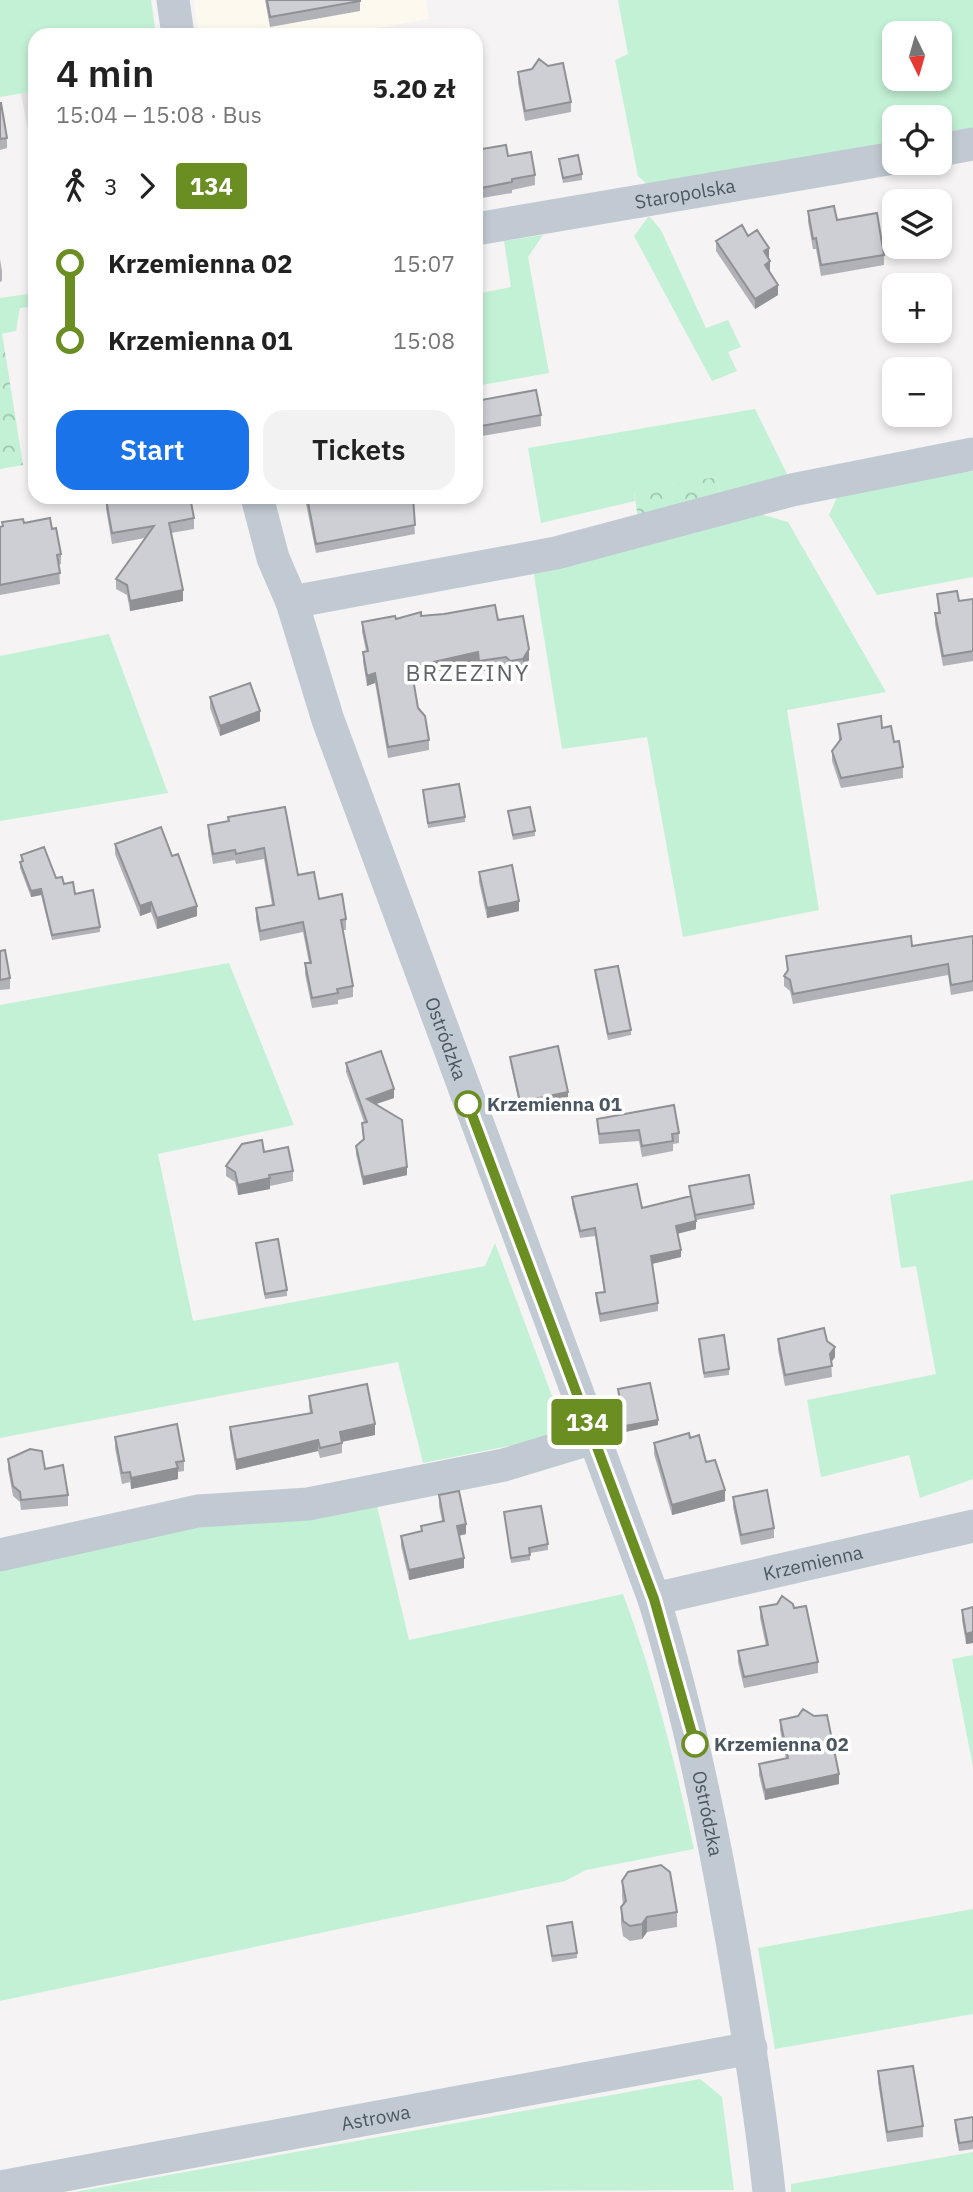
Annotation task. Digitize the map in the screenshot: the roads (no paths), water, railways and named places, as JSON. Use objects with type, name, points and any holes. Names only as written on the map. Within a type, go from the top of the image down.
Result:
[{"type":"street","points":[[173,0],[177,28]]},
{"type":"street","points":[[952,148],[973,144]]},
{"type":"street","name":"Staropolska","points":[[483,228],[882,160]]},
{"type":"street","points":[[292,602],[556,553],[792,490],[973,454]]},
{"type":"street","name":"Ostródzka","points":[[259,504],[274,558],[292,602],[328,720],[654,1599],[697,1755],[751,2048],[769,2192]]},
{"type":"street","points":[[0,1555],[198,1511],[308,1504],[478,1470],[593,1438]]},
{"type":"street","name":"Krzemienna","points":[[654,1599],[973,1526]]},
{"type":"street","name":"Astrowa","points":[[0,2187],[751,2048]]},
{"type":"place","name":"Krzemienna 01","points":[[468,1104]]},
{"type":"place","name":"Krzemienna 02","points":[[695,1744]]},
{"type":"district","name":"BRZEZINY","points":[[468,673]]}]
